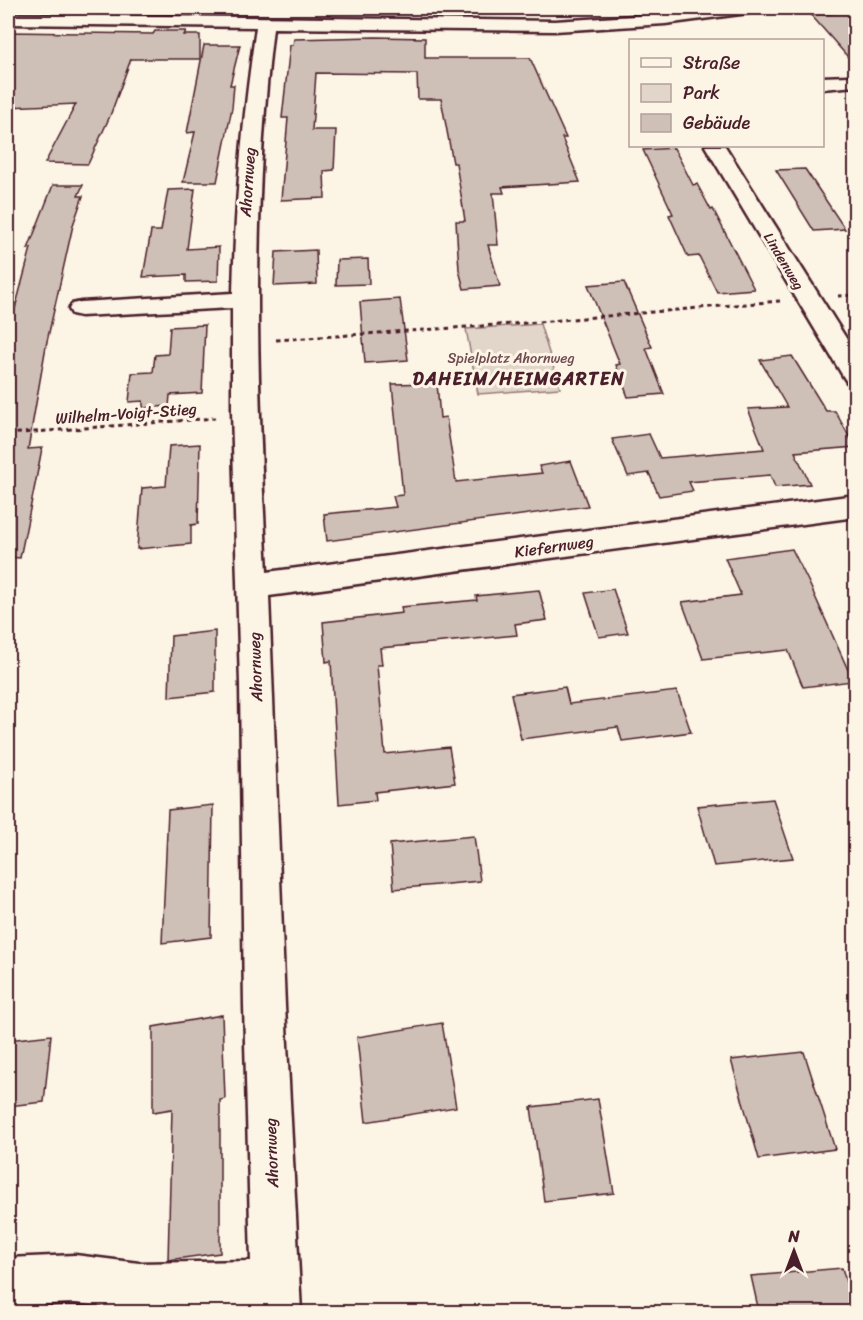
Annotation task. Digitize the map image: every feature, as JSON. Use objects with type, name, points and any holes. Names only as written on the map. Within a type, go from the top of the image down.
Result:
[{"type":"street","points":[[8,20],[555,26],[642,21],[748,8]]},
{"type":"street","points":[[642,21],[651,39]]},
{"type":"street","name":"Ahornweg","points":[[265,23],[249,146],[245,221],[244,342],[276,1299]]},
{"type":"street","points":[[824,83],[849,82]]},
{"type":"street","name":"Lindenweg","points":[[715,147],[855,376]]},
{"type":"street","points":[[81,309],[245,300]]},
{"type":"street","name":"Kiefernweg","points":[[252,586],[855,506]]},
{"type":"street","points":[[8,1282],[75,1279],[276,1299]]},
{"type":"path","points":[[244,342],[526,324],[855,294]]},
{"type":"path","name":"Wilhelm-Voigt-Stieg","points":[[8,434],[245,416]]},
{"type":"green space","name":"Spielplatz Ahornweg","points":[[540,324],[560,388],[478,394],[466,329]]},
{"type":"building","points":[[855,12],[855,65],[811,15]]},
{"type":"building","points":[[155,31],[186,31],[184,35],[200,35],[200,59],[131,59],[110,116],[88,164],[45,163],[76,104],[8,107],[8,32],[153,34]]},
{"type":"building","points":[[425,38],[425,58],[530,58],[566,138],[562,138],[580,182],[502,187],[504,193],[493,193],[498,245],[488,245],[500,286],[464,289],[459,270],[456,221],[465,221],[456,163],[453,163],[441,99],[418,99],[417,74],[316,73],[312,130],[336,130],[334,170],[324,171],[325,198],[281,200],[288,118],[282,118],[290,45],[293,45],[294,39]]},
{"type":"building","points":[[204,45],[240,45],[230,85],[234,85],[232,108],[217,182],[183,182],[195,132],[187,133]]},
{"type":"building","points":[[674,148],[693,185],[697,184],[711,210],[713,209],[754,289],[717,292],[699,256],[688,257],[669,215],[673,214],[643,150]]},
{"type":"building","points":[[805,169],[845,229],[814,231],[776,170]]},
{"type":"building","points":[[53,185],[83,185],[78,196],[83,196],[73,225],[46,346],[28,449],[42,448],[20,558],[8,557],[8,317],[13,316],[31,248],[28,249]]},
{"type":"building","points":[[195,189],[187,249],[219,247],[218,281],[186,282],[186,275],[143,277],[151,231],[161,231],[168,190]]},
{"type":"building","points":[[316,250],[317,284],[274,286],[276,252]]},
{"type":"building","points":[[368,259],[369,284],[336,285],[337,260]]},
{"type":"building","points":[[624,282],[652,347],[646,348],[664,394],[628,397],[616,365],[620,364],[588,285]]},
{"type":"building","points":[[400,299],[408,360],[365,363],[360,302]]},
{"type":"building","points":[[205,325],[202,393],[170,395],[169,406],[143,408],[143,401],[129,402],[132,373],[153,372],[155,355],[168,354],[170,327]]},
{"type":"building","points":[[792,356],[826,411],[835,411],[855,447],[795,452],[810,484],[775,487],[770,475],[689,482],[693,491],[659,496],[649,473],[628,476],[612,439],[649,434],[660,458],[764,449],[748,409],[787,407],[760,360]]},
{"type":"building","points":[[437,383],[440,418],[446,417],[456,482],[542,473],[539,466],[571,461],[588,506],[327,541],[324,514],[396,507],[393,496],[403,495],[392,384]]},
{"type":"building","points":[[200,444],[198,524],[191,525],[191,544],[137,549],[142,488],[166,486],[169,446]]},
{"type":"building","points":[[792,549],[853,681],[803,687],[788,650],[703,659],[682,602],[741,595],[725,558]]},
{"type":"building","points":[[613,589],[628,633],[599,637],[585,593]]},
{"type":"building","points":[[539,590],[547,620],[515,624],[517,635],[380,648],[382,665],[377,665],[385,754],[449,747],[455,783],[375,792],[376,800],[339,804],[331,661],[326,662],[323,622],[402,613],[401,607],[477,600],[476,596]]},
{"type":"building","points":[[215,631],[215,692],[169,697],[171,636]]},
{"type":"building","points":[[565,687],[569,704],[677,691],[691,732],[622,741],[618,727],[521,739],[511,694]]},
{"type":"building","points":[[773,799],[793,858],[714,866],[697,806]]},
{"type":"building","points":[[213,805],[211,937],[162,943],[168,810]]},
{"type":"building","points":[[474,836],[480,881],[394,889],[390,844]]},
{"type":"building","points":[[222,1015],[225,1099],[220,1100],[220,1253],[168,1260],[172,1109],[153,1112],[153,1027]]},
{"type":"building","points":[[442,1023],[456,1107],[366,1122],[357,1037]]},
{"type":"building","points":[[51,1035],[44,1102],[8,1106],[8,1040]]},
{"type":"building","points":[[804,1052],[835,1149],[759,1159],[731,1060]]},
{"type":"building","points":[[598,1099],[614,1193],[544,1201],[531,1107]]},
{"type":"building","points":[[842,1268],[855,1312],[759,1312],[751,1276]]},
{"type":"district","name":"DAHEIM/HEIMGARTEN","points":[[519,379]]}]
